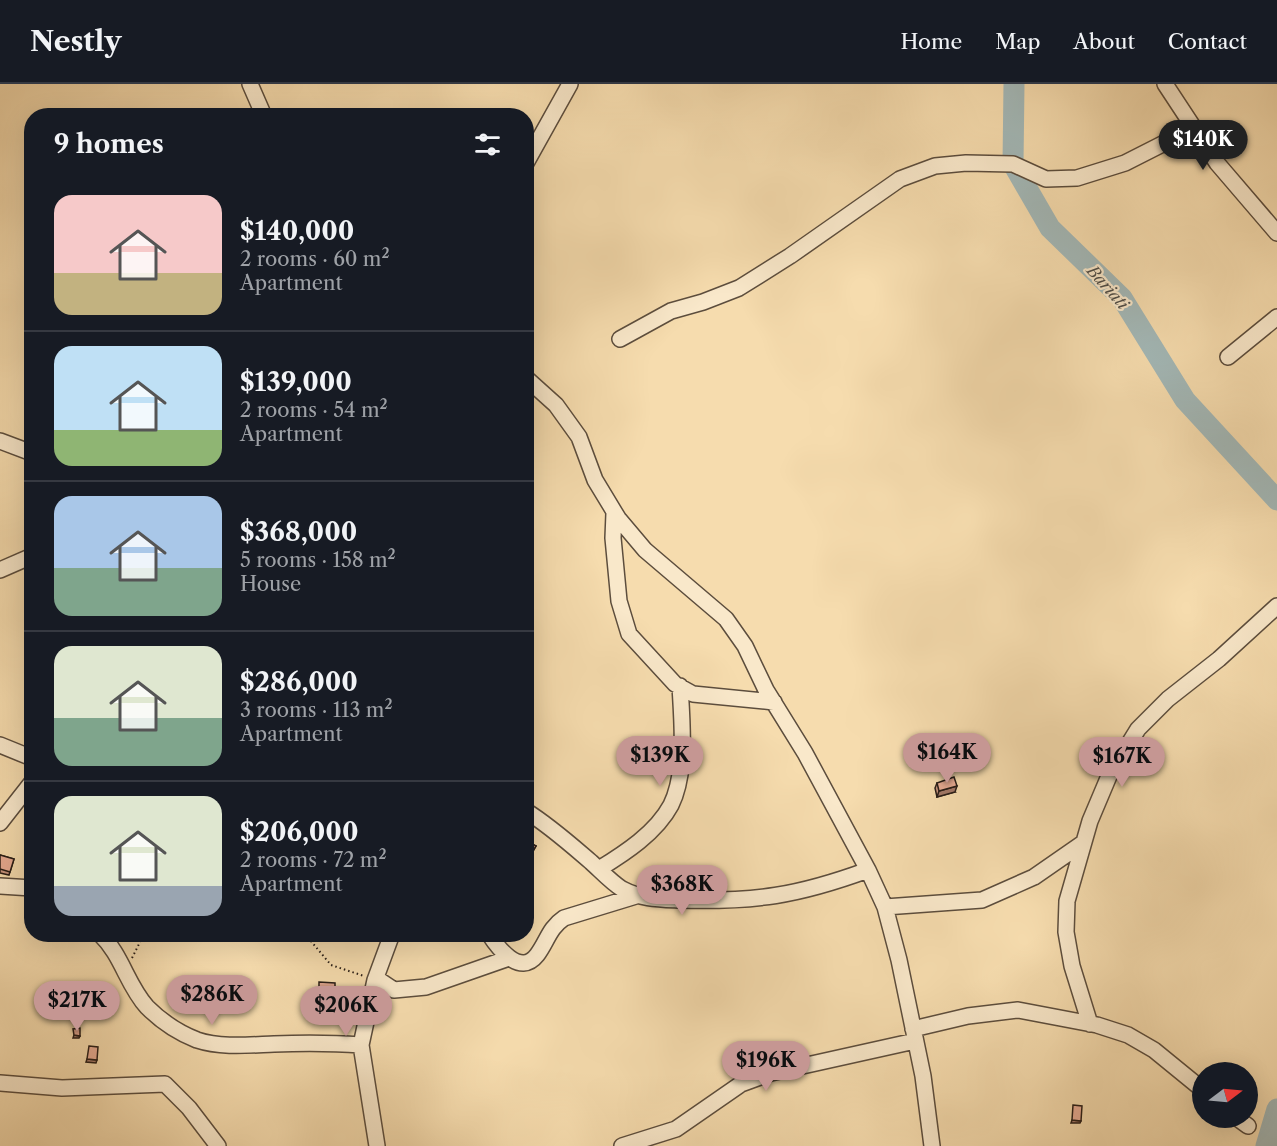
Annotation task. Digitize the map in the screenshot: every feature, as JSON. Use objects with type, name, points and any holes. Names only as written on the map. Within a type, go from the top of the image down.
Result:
[{"type":"street","points":[[250,84],[260,108]]},
{"type":"street","points":[[534,149],[570,84]]},
{"type":"street","points":[[1165,84],[1217,163],[1277,233]]},
{"type":"street","points":[[620,339],[671,311],[704,302],[738,288],[790,256],[900,179],[935,166],[966,163],[1013,164],[1046,178],[1077,178],[1125,163],[1194,128]]},
{"type":"street","points":[[1228,357],[1277,317]]},
{"type":"street","points":[[534,385],[556,405],[579,437],[595,480],[615,513],[645,550],[726,619],[745,646],[868,870],[885,907],[923,1076],[932,1146]]},
{"type":"street","points":[[0,441],[24,450]]},
{"type":"street","points":[[615,513],[614,558],[623,621],[629,634],[680,686],[693,694],[774,702]]},
{"type":"street","points":[[0,570],[24,560]]},
{"type":"street","points":[[1090,1024],[1072,966],[1066,932],[1067,901],[1083,843],[1109,776],[1138,729],[1168,699],[1219,659],[1277,606]]},
{"type":"street","points":[[599,869],[641,840],[671,805],[676,791],[683,729],[680,686]]},
{"type":"street","points":[[0,746],[24,755]]},
{"type":"street","points":[[0,823],[24,792]]},
{"type":"street","points":[[534,816],[555,830],[620,888],[636,896]]},
{"type":"street","points":[[885,907],[982,900],[1034,877],[1083,843]]},
{"type":"street","points":[[496,942],[509,957],[517,962],[532,958],[555,924],[564,918],[636,896],[710,902],[751,900],[786,896],[823,887],[868,870]]},
{"type":"street","points":[[0,886],[24,888]]},
{"type":"street","points":[[106,942],[121,960],[128,981],[148,1007],[176,1029],[198,1040],[242,1046],[326,1043],[361,1045]]},
{"type":"street","points":[[377,1146],[361,1045],[375,979],[389,942]]},
{"type":"street","points":[[375,979],[394,990],[426,987],[509,957]]},
{"type":"street","points":[[622,1146],[676,1129],[741,1084],[771,1073],[914,1035],[968,1016],[1018,1010],[1090,1024],[1128,1035],[1154,1050],[1192,1081]]},
{"type":"street","points":[[0,1083],[62,1088],[165,1084],[189,1108],[218,1146]]},
{"type":"path","points":[[124,970],[140,942]]},
{"type":"path","points":[[312,942],[331,965],[375,979]]},
{"type":"building","points":[[954,777],[957,786],[939,791],[937,783]]},
{"type":"building","points":[[0,855],[14,859],[10,872],[0,869]]},
{"type":"building","points":[[319,982],[335,983],[335,991],[319,991]]},
{"type":"building","points":[[80,1028],[80,1036],[74,1035],[73,1029]]},
{"type":"building","points":[[89,1046],[98,1047],[97,1060],[87,1059]]},
{"type":"building","points":[[1073,1105],[1082,1106],[1081,1121],[1072,1120]]},
{"type":"waterway","name":"Bariati","points":[[1014,84],[1013,164],[1050,228],[1122,298],[1185,400],[1277,500]]},
{"type":"waterway","name":"Bariati","points":[[1266,1146],[1277,1109]]}]
